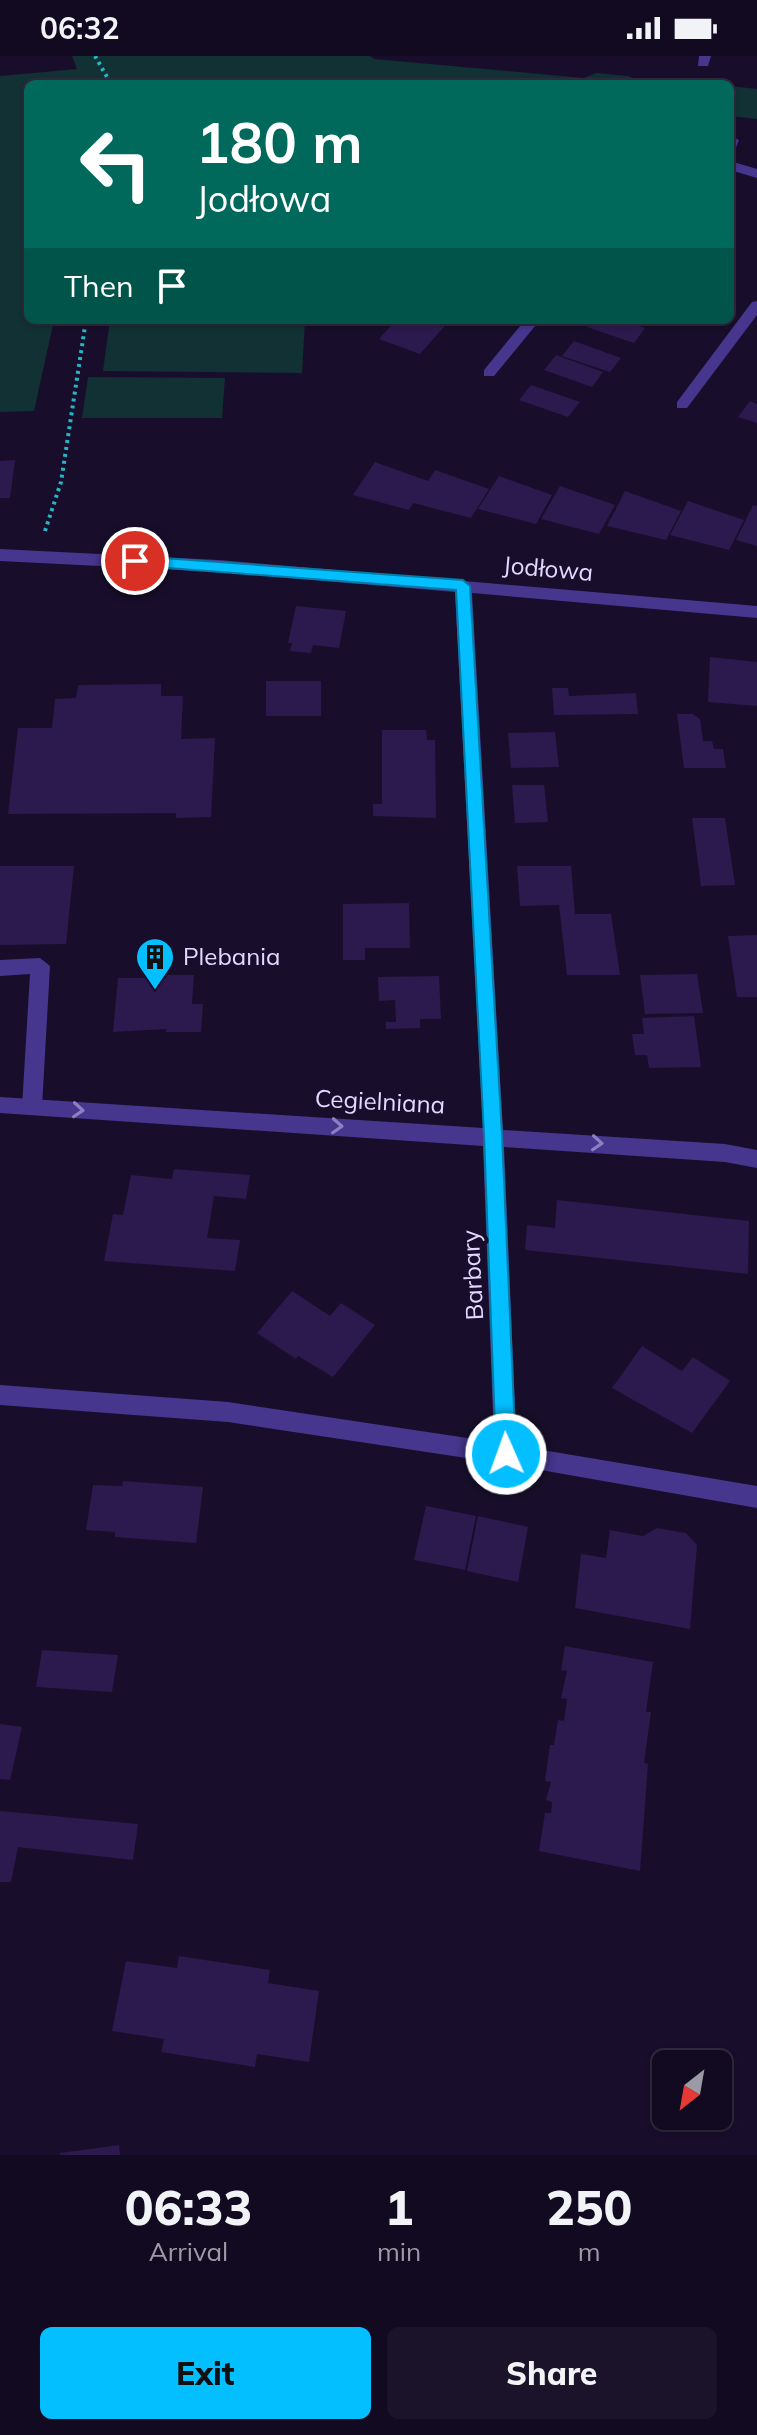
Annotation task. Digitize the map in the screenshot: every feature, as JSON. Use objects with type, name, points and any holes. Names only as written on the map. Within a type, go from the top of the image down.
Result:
[{"type":"street","points":[[734,166],[757,174]]},
{"type":"street","points":[[682,405],[757,305]]},
{"type":"street","points":[[489,373],[530,324]]},
{"type":"street","name":"Jodłowa","points":[[0,555],[37,555],[463,586],[757,612]]},
{"type":"street","name":"Barbary","points":[[463,586],[493,1135],[506,1454]]},
{"type":"street","points":[[0,968],[40,966],[32,1107]]},
{"type":"street","name":"Cegielniana","points":[[0,1105],[493,1135],[725,1153],[757,1159]]},
{"type":"street","points":[[0,1395],[228,1412],[506,1454],[757,1497]]},
{"type":"path","points":[[95,56],[109,80]]},
{"type":"path","points":[[37,555],[61,482],[85,324]]},
{"type":"green space","points":[[72,56],[370,56],[374,59],[584,78],[596,73],[628,76],[637,80],[24,80],[24,324],[53,324],[34,411],[0,412],[0,76],[77,69]]},
{"type":"green space","points":[[734,86],[757,89],[757,119],[734,116]]},
{"type":"green space","points":[[109,324],[305,324],[302,373],[103,371]]},
{"type":"green space","points":[[88,377],[225,378],[222,418],[82,418]]},
{"type":"building","points":[[392,324],[446,324],[420,354],[379,339]]},
{"type":"building","points":[[589,324],[632,324],[645,328],[634,343],[587,327]]},
{"type":"building","points":[[574,341],[621,358],[610,372],[562,356]]},
{"type":"building","points":[[556,355],[603,372],[592,387],[544,370]]},
{"type":"building","points":[[531,385],[580,402],[568,417],[519,400]]},
{"type":"building","points":[[750,401],[757,404],[757,423],[738,417]]},
{"type":"building","points":[[15,460],[10,498],[0,498],[0,461]]},
{"type":"building","points":[[375,462],[428,481],[435,470],[489,489],[471,518],[413,503],[409,510],[353,495]]},
{"type":"building","points":[[499,476],[552,495],[536,524],[478,509]]},
{"type":"building","points":[[560,486],[615,505],[599,534],[541,519]]},
{"type":"building","points":[[625,491],[681,511],[666,540],[607,526]]},
{"type":"building","points":[[688,501],[744,520],[729,550],[670,535]]},
{"type":"building","points":[[753,505],[757,506],[757,546],[736,540]]},
{"type":"building","points":[[296,606],[346,611],[339,648],[313,645],[311,653],[290,651],[292,643],[288,643]]},
{"type":"building","points":[[710,657],[757,662],[757,706],[708,702]]},
{"type":"building","points":[[266,681],[321,681],[321,716],[266,716]]},
{"type":"building","points":[[161,684],[161,696],[183,696],[181,739],[215,738],[211,817],[176,818],[176,813],[8,814],[18,728],[52,728],[55,699],[76,698],[78,685]]},
{"type":"building","points":[[552,688],[568,688],[569,696],[636,693],[638,714],[554,715]]},
{"type":"building","points":[[677,714],[693,714],[700,719],[703,741],[712,741],[714,749],[723,749],[726,768],[684,768]]},
{"type":"building","points":[[382,730],[426,730],[427,740],[435,740],[436,818],[373,816],[373,804],[382,804]]},
{"type":"building","points":[[555,732],[559,767],[511,768],[508,733]]},
{"type":"building","points":[[512,785],[544,785],[548,822],[515,823]]},
{"type":"building","points":[[692,818],[725,818],[735,885],[701,886]]},
{"type":"building","points":[[0,866],[74,866],[66,944],[0,945]]},
{"type":"building","points":[[517,866],[571,866],[575,914],[611,914],[620,975],[567,975],[559,905],[520,906]]},
{"type":"building","points":[[409,903],[410,948],[365,948],[365,960],[343,960],[343,904]]},
{"type":"building","points":[[757,935],[757,997],[737,997],[728,936]]},
{"type":"building","points":[[697,974],[703,1013],[645,1014],[640,975]]},
{"type":"building","name":"Plebania","points":[[167,975],[194,975],[192,1004],[203,1004],[201,1032],[166,1032],[166,1029],[113,1032],[118,978],[166,978]]},
{"type":"building","points":[[439,976],[441,1019],[420,1019],[420,1028],[386,1029],[386,1022],[396,1022],[395,1000],[379,1001],[378,977]]},
{"type":"building","points":[[694,1016],[701,1067],[649,1068],[647,1055],[635,1055],[632,1034],[644,1034],[642,1018]]},
{"type":"building","points":[[174,1169],[250,1175],[246,1199],[214,1196],[207,1238],[240,1240],[235,1271],[104,1261],[113,1214],[123,1215],[131,1175],[172,1179]]},
{"type":"building","points":[[557,1200],[749,1221],[748,1274],[525,1250],[527,1225],[555,1228]]},
{"type":"building","points":[[292,1291],[330,1316],[341,1303],[375,1325],[333,1377],[298,1356],[296,1359],[257,1333]]},
{"type":"building","points":[[642,1346],[682,1371],[693,1357],[730,1381],[692,1433],[612,1388]]},
{"type":"building","points":[[123,1481],[203,1487],[196,1543],[115,1537],[115,1532],[86,1530],[93,1485],[122,1486]]},
{"type":"building","points":[[426,1506],[476,1516],[465,1570],[414,1560]]},
{"type":"building","points":[[478,1516],[528,1527],[518,1582],[467,1571]]},
{"type":"building","points":[[657,1528],[686,1533],[697,1545],[690,1629],[575,1608],[581,1554],[606,1558],[610,1530],[643,1536]]},
{"type":"building","points":[[565,1646],[653,1662],[646,1712],[651,1712],[644,1763],[648,1764],[640,1871],[539,1851],[545,1813],[551,1813],[552,1802],[546,1800],[551,1782],[545,1781],[550,1745],[554,1745],[558,1720],[564,1721],[567,1699],[561,1698],[567,1671],[561,1670]]},
{"type":"building","points":[[42,1650],[118,1655],[112,1692],[36,1687]]},
{"type":"building","points":[[0,1724],[22,1727],[10,1780],[0,1779]]},
{"type":"building","points":[[0,1811],[138,1824],[133,1860],[18,1847],[11,1882],[0,1882]]},
{"type":"building","points":[[179,1956],[270,1970],[268,1983],[319,1991],[309,2062],[257,2054],[255,2067],[161,2052],[164,2039],[112,2031],[126,1961],[177,1968]]},
{"type":"building","points":[[119,2145],[120,2155],[60,2155],[60,2153]]},
{"type":"place","name":"Plebania","points":[[155,991]]},
{"type":"route","points":[[135,561],[463,586],[493,1135],[506,1454]]}]
